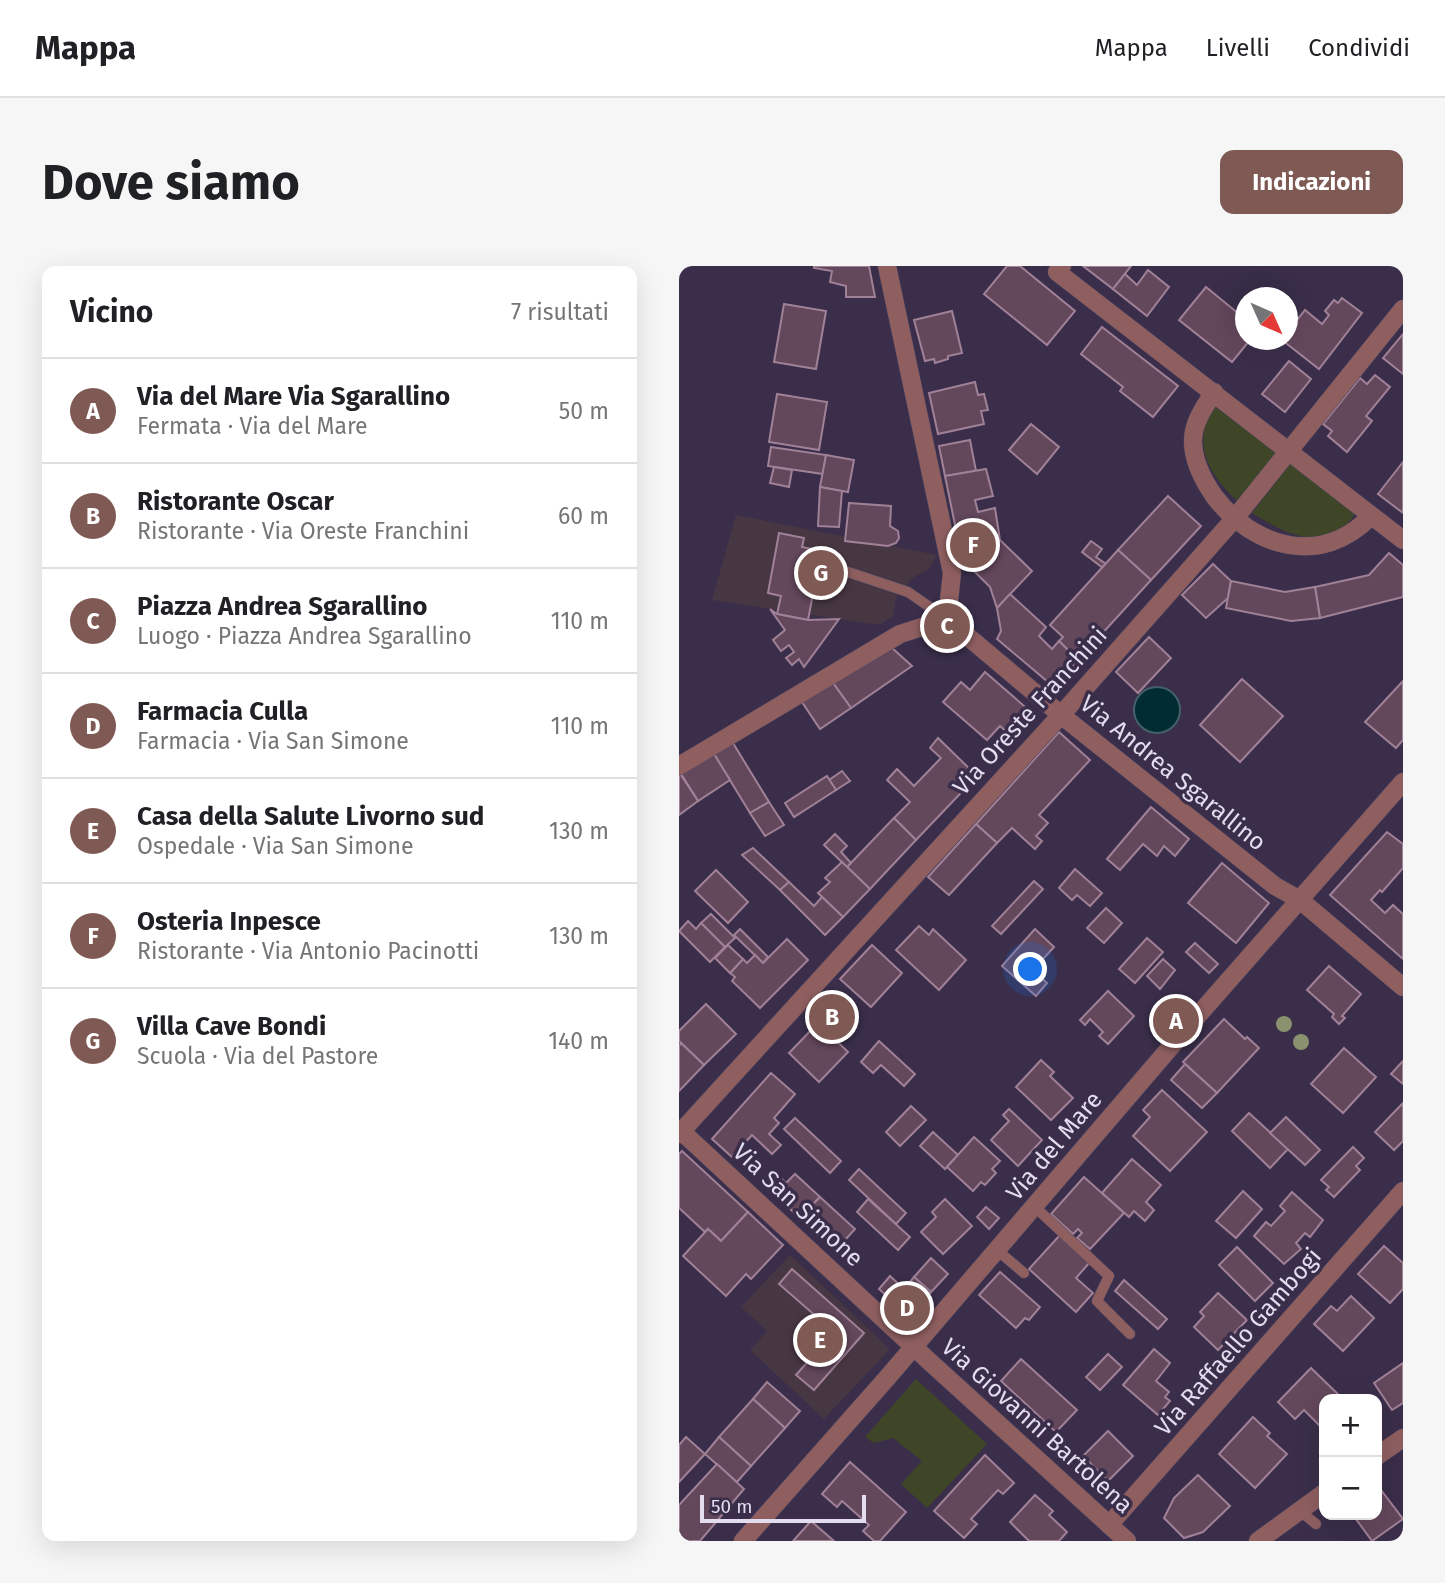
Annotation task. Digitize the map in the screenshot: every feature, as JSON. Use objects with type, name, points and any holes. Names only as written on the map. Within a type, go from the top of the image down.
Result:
[{"type":"street","points":[[679,766],[900,634],[947,619],[952,573],[887,266]]},
{"type":"street","points":[[1056,268],[1214,393],[1293,447],[1371,516],[1403,540]]},
{"type":"street","name":"Via Oreste Franchini","points":[[680,1131],[1061,715],[1235,519],[1403,309]]},
{"type":"street","points":[[1214,393],[1196,422],[1194,451],[1203,478],[1235,519],[1265,539],[1296,546],[1341,539],[1371,516]]},
{"type":"street","name":"Via Andrea Sgarallino","points":[[947,619],[1061,715],[1275,886],[1300,900],[1403,987]]},
{"type":"street","name":"Via del Mare","points":[[743,1541],[1403,782]]},
{"type":"street","name":"Via San Simone","points":[[680,1131],[913,1347]]},
{"type":"street","name":"Via Raffaello Gambogi","points":[[1109,1525],[1403,1191]]},
{"type":"street","name":"Via Giovanni Bartolena","points":[[913,1347],[1127,1541]]},
{"type":"street","points":[[1382,1453],[1403,1438]]},
{"type":"street","points":[[1258,1541],[1319,1497]]},
{"type":"lane","points":[[842,570],[908,593],[947,619]]},
{"type":"lane","points":[[1035,1207],[1109,1276],[1097,1301],[1130,1335]]},
{"type":"lane","points":[[997,1250],[1024,1273]]},
{"type":"lane","points":[[1300,1511],[1316,1524]]},
{"type":"shaded area","points":[[1214,406],[1278,454],[1238,502],[1218,480],[1206,458],[1204,433]]},
{"type":"shaded area","points":[[1292,462],[1356,513],[1344,526],[1332,534],[1306,537],[1292,534],[1252,513]]},
{"type":"shaded area","points":[[736,515],[937,555],[929,569],[914,577],[896,598],[893,616],[879,625],[712,600]]},
{"type":"shaded area","points":[[1157,687],[1173,694],[1180,710],[1173,726],[1157,733],[1141,726],[1134,710],[1141,694]]},
{"type":"shaded area","points":[[790,1255],[890,1349],[824,1419],[750,1350],[767,1331],[741,1307]]},
{"type":"shaded area","points":[[916,1379],[987,1444],[927,1508],[901,1484],[922,1461],[893,1438],[874,1443],[865,1437]]},
{"type":"building","points":[[814,266],[869,266],[875,297],[846,297],[846,286],[830,282],[832,271]]},
{"type":"building","points":[[1007,266],[1020,266],[1075,311],[1047,345],[984,294]]},
{"type":"building","points":[[1083,266],[1131,266],[1113,289]]},
{"type":"building","points":[[1148,270],[1169,287],[1147,316],[1113,289],[1125,274],[1137,285]]},
{"type":"building","points":[[1206,287],[1235,311],[1235,350],[1242,350],[1232,362],[1179,320]]},
{"type":"building","points":[[1342,298],[1362,313],[1319,369],[1295,350],[1298,350],[1298,319],[1305,310],[1322,324],[1329,315],[1325,311],[1334,300],[1338,303]]},
{"type":"building","points":[[784,304],[826,311],[816,369],[774,362]]},
{"type":"building","points":[[952,311],[962,353],[935,363],[934,359],[925,361],[914,320]]},
{"type":"building","points":[[1102,327],[1178,386],[1153,417],[1120,391],[1123,387],[1081,354]]},
{"type":"building","points":[[1403,334],[1403,374],[1383,358]]},
{"type":"building","points":[[1289,361],[1311,379],[1285,412],[1262,394]]},
{"type":"building","points":[[1375,375],[1390,387],[1366,416],[1372,421],[1347,452],[1328,436],[1332,431],[1323,424],[1360,378],[1367,384]]},
{"type":"building","points":[[975,382],[978,395],[984,394],[988,410],[981,411],[984,424],[938,434],[929,393]]},
{"type":"building","points":[[777,394],[827,402],[819,450],[769,442]]},
{"type":"building","points":[[1031,424],[1059,447],[1037,474],[1009,450]]},
{"type":"building","points":[[970,440],[976,471],[945,476],[939,446]]},
{"type":"building","points":[[771,447],[826,455],[823,474],[768,466]]},
{"type":"building","points":[[826,455],[854,460],[848,492],[820,487]]},
{"type":"building","points":[[1403,462],[1403,513],[1378,494]]},
{"type":"building","points":[[774,467],[792,470],[789,487],[770,483]]},
{"type":"building","points":[[986,469],[993,496],[975,500],[978,512],[995,508],[1000,540],[1032,571],[997,608],[990,587],[962,559],[945,476]]},
{"type":"building","points":[[820,487],[842,491],[839,527],[818,526]]},
{"type":"building","points":[[1168,496],[1201,526],[1151,580],[1118,550]]},
{"type":"building","points":[[849,503],[891,506],[890,526],[898,531],[899,538],[896,543],[888,546],[845,541]]},
{"type":"building","points":[[779,533],[804,538],[802,547],[821,551],[808,620],[777,614],[781,596],[768,593]]},
{"type":"building","points":[[1091,541],[1102,549],[1096,557],[1106,564],[1103,568],[1082,552]]},
{"type":"building","points":[[1118,550],[1151,580],[1078,660],[1059,641],[1063,637],[1050,625]]},
{"type":"building","points":[[1389,553],[1403,565],[1403,597],[1320,618],[1315,587],[1369,575]]},
{"type":"building","points":[[1213,564],[1231,581],[1228,598],[1206,618],[1182,595]]},
{"type":"building","points":[[1231,581],[1285,592],[1315,587],[1320,618],[1291,621],[1226,608]]},
{"type":"building","points":[[1010,594],[1046,627],[1039,636],[1052,649],[1059,641],[1078,660],[1054,687],[997,639],[1001,631],[997,608]]},
{"type":"building","points":[[770,609],[777,614],[808,620],[839,619],[804,667],[799,659],[792,665],[786,658],[794,652],[789,645],[781,651],[773,640],[785,630]]},
{"type":"building","points":[[1149,637],[1171,658],[1138,693],[1116,672]]},
{"type":"building","points":[[891,647],[912,666],[851,708],[833,683]]},
{"type":"building","points":[[985,672],[1031,712],[1010,735],[1000,726],[987,740],[943,702],[961,682],[970,690]]},
{"type":"building","points":[[1242,679],[1283,716],[1240,762],[1200,725]]},
{"type":"building","points":[[1403,681],[1403,740],[1396,748],[1365,722]]},
{"type":"building","points":[[833,683],[851,708],[820,729],[802,702]]},
{"type":"building","points":[[1059,732],[1090,760],[1039,815],[1048,823],[1036,836],[1042,841],[1035,849],[1012,828],[997,843],[976,824]]},
{"type":"building","points":[[938,738],[977,776],[916,840],[894,818],[910,802],[887,780],[897,769],[914,786],[941,758],[930,748]]},
{"type":"building","points":[[733,743],[769,802],[750,813],[714,754]]},
{"type":"building","points":[[714,754],[730,780],[698,801],[680,772]]},
{"type":"building","points":[[842,771],[850,781],[836,790],[829,780]]},
{"type":"building","points":[[679,772],[698,801],[679,815]]},
{"type":"building","points":[[827,776],[836,790],[794,817],[785,803]]},
{"type":"building","points":[[769,802],[784,825],[765,836],[750,813]]},
{"type":"building","points":[[1151,807],[1189,839],[1175,856],[1164,846],[1157,856],[1143,844],[1120,870],[1107,859]]},
{"type":"building","points":[[894,818],[916,840],[870,889],[847,867]]},
{"type":"building","points":[[976,824],[997,843],[949,895],[928,877]]},
{"type":"building","points":[[1387,832],[1403,844],[1403,868],[1382,892],[1380,890],[1371,900],[1385,913],[1393,905],[1403,914],[1403,959],[1330,895]]},
{"type":"building","points":[[835,834],[847,846],[841,852],[851,863],[847,867],[824,845]]},
{"type":"building","points":[[753,848],[789,882],[780,890],[742,855]]},
{"type":"building","points":[[842,862],[870,889],[843,917],[818,893],[830,882],[825,878]]},
{"type":"building","points":[[1222,863],[1269,903],[1236,943],[1188,903]]},
{"type":"building","points":[[1075,869],[1102,893],[1090,906],[1077,895],[1072,900],[1059,888]]},
{"type":"building","points":[[716,870],[748,902],[728,923],[695,891]]},
{"type":"building","points":[[1034,881],[1043,889],[1001,934],[992,926]]},
{"type":"building","points":[[789,882],[814,906],[822,897],[843,917],[825,935],[780,890]]},
{"type":"building","points":[[1106,908],[1122,923],[1104,943],[1087,928]]},
{"type":"building","points":[[711,914],[735,938],[725,947],[701,923]]},
{"type":"building","points":[[688,921],[696,929],[701,923],[725,947],[710,962],[679,931]]},
{"type":"building","points":[[919,926],[929,935],[933,929],[966,960],[939,990],[896,950]]},
{"type":"building","points":[[740,929],[768,957],[763,963],[734,935]]},
{"type":"building","points":[[1035,929],[1054,947],[1033,970],[1047,983],[1036,996],[1002,966]]},
{"type":"building","points":[[1147,938],[1163,952],[1135,983],[1119,969]]},
{"type":"building","points":[[787,939],[808,960],[760,1008],[732,981],[735,977],[730,973],[743,959],[747,963],[755,955],[763,963]]},
{"type":"building","points":[[1195,943],[1218,964],[1209,973],[1186,952]]},
{"type":"building","points":[[728,945],[743,959],[730,973],[715,958]]},
{"type":"building","points":[[872,945],[902,973],[871,1007],[840,979]]},
{"type":"building","points":[[1163,959],[1175,970],[1160,989],[1147,976]]},
{"type":"building","points":[[1329,966],[1361,994],[1342,1016],[1345,1018],[1339,1024],[1332,1017],[1334,1014],[1307,990]]},
{"type":"building","points":[[1108,991],[1134,1016],[1108,1044],[1099,1036],[1103,1032],[1090,1019],[1085,1025],[1080,1020]]},
{"type":"building","points":[[827,993],[857,1020],[837,1041],[808,1015]]},
{"type":"building","points":[[706,1004],[736,1034],[704,1065],[679,1041],[679,1031]]},
{"type":"building","points":[[1224,1019],[1259,1048],[1217,1093],[1183,1062]]},
{"type":"building","points":[[818,1023],[848,1052],[819,1082],[789,1053]]},
{"type":"building","points":[[879,1041],[915,1074],[904,1086],[881,1065],[873,1073],[861,1062]]},
{"type":"building","points":[[681,1043],[704,1065],[679,1091],[679,1046]]},
{"type":"building","points":[[1344,1048],[1376,1077],[1343,1113],[1311,1084]]},
{"type":"building","points":[[1041,1060],[1054,1072],[1050,1076],[1073,1098],[1051,1120],[1016,1087]]},
{"type":"building","points":[[1403,1061],[1403,1084],[1391,1074]]},
{"type":"building","points":[[1185,1064],[1217,1093],[1202,1108],[1171,1080]]},
{"type":"building","points":[[771,1073],[795,1094],[774,1118],[779,1123],[769,1134],[781,1145],[772,1154],[752,1135],[732,1157],[712,1139]]},
{"type":"building","points":[[1162,1090],[1207,1132],[1170,1171],[1133,1136],[1150,1117],[1143,1110]]},
{"type":"building","points":[[1403,1103],[1403,1141],[1394,1150],[1375,1132]]},
{"type":"building","points":[[911,1106],[926,1120],[900,1146],[886,1132]]},
{"type":"building","points":[[1009,1109],[1042,1140],[1018,1166],[991,1140],[1009,1121],[1003,1115]]},
{"type":"building","points":[[1249,1113],[1288,1149],[1270,1168],[1232,1131]]},
{"type":"building","points":[[1286,1117],[1320,1150],[1305,1165],[1270,1133]]},
{"type":"building","points":[[795,1118],[841,1161],[830,1173],[784,1129]]},
{"type":"building","points":[[933,1132],[958,1155],[945,1169],[920,1146]]},
{"type":"building","points":[[974,1137],[1000,1161],[992,1169],[996,1173],[985,1185],[981,1182],[973,1191],[947,1167]]},
{"type":"building","points":[[1353,1147],[1364,1158],[1356,1166],[1360,1170],[1334,1197],[1326,1190],[1329,1187],[1321,1180]]},
{"type":"building","points":[[682,1151],[748,1212],[721,1241],[708,1229],[705,1232],[679,1208],[679,1154]]},
{"type":"building","points":[[1132,1159],[1161,1185],[1146,1202],[1154,1210],[1145,1221],[1134,1211],[1129,1217],[1102,1193]]},
{"type":"building","points":[[859,1169],[906,1213],[896,1224],[849,1180]]},
{"type":"building","points":[[772,1170],[786,1183],[795,1174],[820,1197],[800,1218],[761,1182]]},
{"type":"building","points":[[1084,1177],[1124,1213],[1090,1249],[1077,1238],[1082,1233],[1078,1229],[1073,1234],[1051,1214]]},
{"type":"building","points":[[1243,1191],[1262,1209],[1236,1238],[1216,1221]]},
{"type":"building","points":[[1292,1192],[1323,1220],[1310,1237],[1305,1233],[1296,1243],[1301,1249],[1284,1264],[1254,1236],[1266,1222],[1271,1226],[1285,1211],[1280,1206]]},
{"type":"building","points":[[820,1197],[855,1229],[835,1251],[800,1218]]},
{"type":"building","points":[[868,1199],[910,1237],[898,1250],[857,1212]]},
{"type":"building","points":[[945,1199],[972,1226],[943,1254],[921,1232],[936,1217],[932,1212]]},
{"type":"building","points":[[986,1207],[999,1218],[989,1229],[977,1217]]},
{"type":"building","points":[[748,1212],[783,1245],[751,1279],[746,1274],[726,1296],[683,1256],[708,1229],[721,1241]]},
{"type":"building","points":[[1060,1235],[1090,1262],[1076,1278],[1093,1293],[1076,1312],[1029,1269]]},
{"type":"building","points":[[1384,1246],[1403,1263],[1403,1289],[1390,1303],[1358,1274]]},
{"type":"building","points":[[1237,1247],[1273,1283],[1255,1301],[1219,1265]]},
{"type":"building","points":[[931,1258],[948,1274],[931,1292],[914,1277]]},
{"type":"building","points":[[792,1269],[864,1333],[814,1390],[796,1375],[834,1332],[779,1284]]},
{"type":"building","points":[[1000,1272],[1040,1307],[1029,1320],[1025,1318],[1016,1328],[979,1295]]},
{"type":"building","points":[[890,1276],[904,1289],[914,1277],[931,1292],[909,1317],[879,1289]]},
{"type":"building","points":[[1124,1280],[1167,1319],[1158,1329],[1115,1291]]},
{"type":"building","points":[[1218,1293],[1247,1320],[1218,1350],[1194,1327],[1204,1316],[1200,1312]]},
{"type":"building","points":[[1351,1296],[1374,1318],[1343,1351],[1314,1324],[1331,1306],[1337,1311]]},
{"type":"building","points":[[1154,1349],[1170,1363],[1156,1381],[1169,1392],[1165,1397],[1170,1401],[1158,1415],[1123,1385]]},
{"type":"building","points":[[1108,1354],[1122,1367],[1100,1390],[1086,1377]]},
{"type":"building","points":[[1021,1359],[1077,1410],[1056,1432],[1001,1381]]},
{"type":"building","points":[[1403,1363],[1403,1403],[1392,1410],[1374,1383]]},
{"type":"building","points":[[1311,1368],[1338,1394],[1319,1394],[1319,1425],[1304,1410],[1295,1419],[1278,1402]]},
{"type":"building","points":[[767,1382],[800,1411],[785,1428],[753,1399]]},
{"type":"building","points":[[753,1399],[785,1428],[751,1466],[719,1437]]},
{"type":"building","points":[[1253,1417],[1270,1433],[1267,1436],[1287,1454],[1255,1488],[1219,1454]]},
{"type":"building","points":[[1108,1431],[1133,1456],[1108,1481],[1083,1456]]},
{"type":"building","points":[[686,1437],[705,1454],[679,1482],[679,1445]]},
{"type":"building","points":[[719,1437],[751,1466],[737,1482],[705,1454]]},
{"type":"building","points":[[985,1455],[1014,1483],[1003,1494],[998,1490],[971,1519],[977,1524],[964,1538],[934,1511]]},
{"type":"building","points":[[850,1462],[906,1512],[880,1541],[874,1541],[863,1531],[869,1525],[842,1501],[837,1507],[822,1494]]},
{"type":"building","points":[[717,1464],[744,1489],[700,1541],[679,1541],[679,1505]]},
{"type":"building","points":[[1198,1475],[1230,1506],[1203,1532],[1184,1538],[1164,1518],[1174,1498]]},
{"type":"building","points":[[1382,1491],[1403,1519],[1372,1541],[1357,1520],[1382,1520]]},
{"type":"building","points":[[1035,1495],[1053,1511],[1049,1515],[1067,1532],[1059,1541],[1029,1541],[1010,1522]]},
{"type":"building","points":[[811,1521],[834,1541],[793,1541]]},
{"type":"place","name":"Osteria Inpesce","points":[[973,545]]},
{"type":"place","name":"Villa Cave Bondi","points":[[821,573]]},
{"type":"place","name":"Piazza Andrea Sgarallino","points":[[947,626]]},
{"type":"place","name":"Ristorante Oscar","points":[[832,1017]]},
{"type":"place","name":"Via del Mare Via Sgarallino","points":[[1176,1021]]},
{"type":"place","name":"Farmacia Culla","points":[[907,1308]]},
{"type":"place","name":"Casa della Salute Livorno sud","points":[[820,1340]]}]
